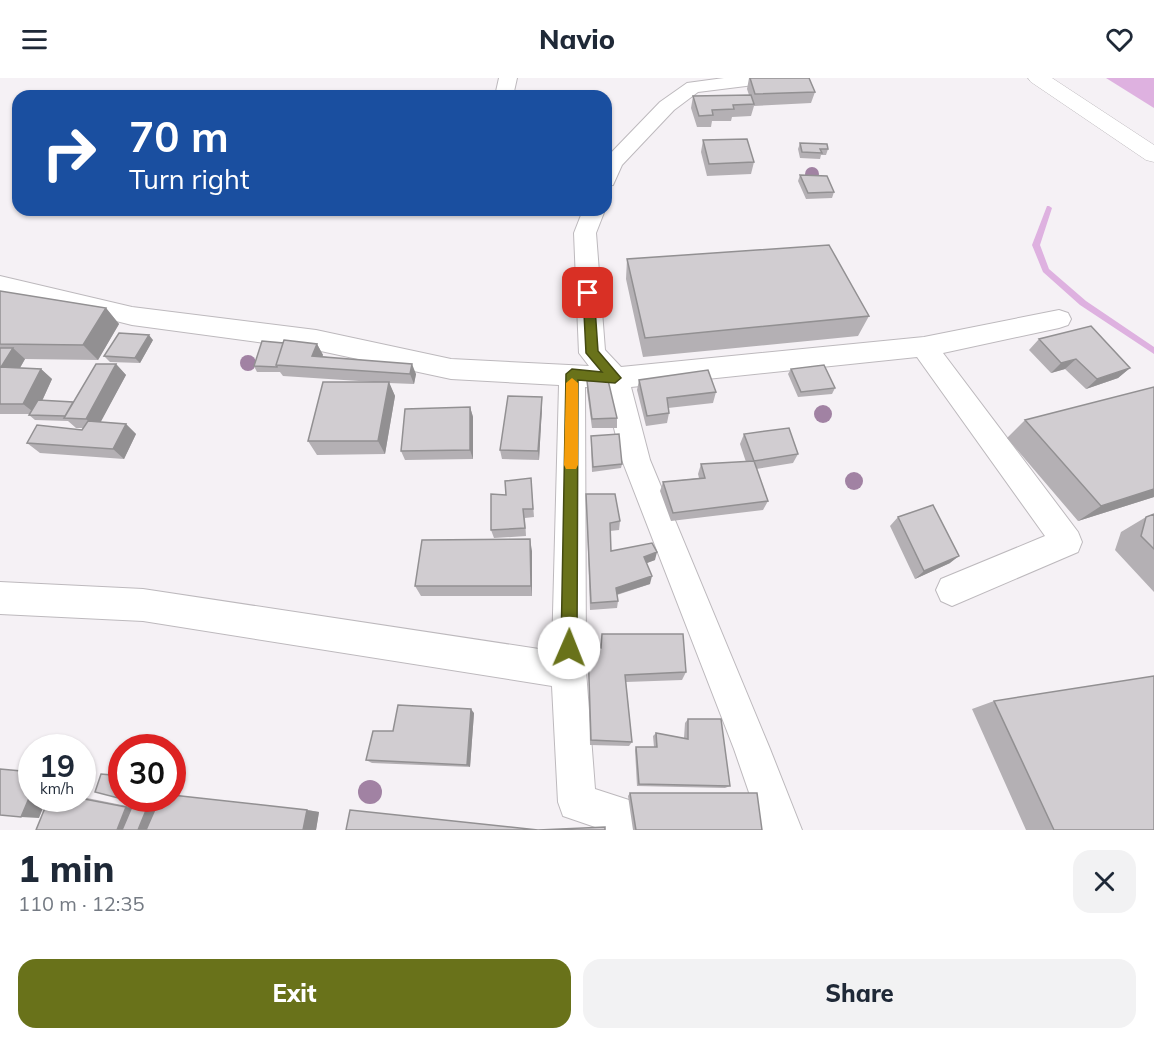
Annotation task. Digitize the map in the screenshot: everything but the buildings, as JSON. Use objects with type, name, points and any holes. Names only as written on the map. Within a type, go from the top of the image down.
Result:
[{"type":"main road","points":[[1067,78],[1140,132],[1154,155]]},
{"type":"main road","points":[[1040,79],[1140,132]]},
{"type":"street","points":[[612,165],[666,106],[693,87],[770,78]]},
{"type":"street","points":[[592,216],[585,233],[592,353],[615,378],[636,460],[748,738],[782,830]]},
{"type":"street","points":[[0,284],[132,316],[316,340],[450,369],[615,378],[924,347],[1059,319]]},
{"type":"street","points":[[924,347],[1067,542],[952,590]]},
{"type":"street","points":[[572,374],[568,671],[577,802],[618,815],[618,830]]},
{"type":"street","points":[[0,598],[143,605],[568,671]]},
{"type":"shaded area","points":[[1106,78],[1154,78],[1154,108]]},
{"type":"waterway","points":[[1049,208],[1036,245],[1046,270],[1083,303],[1154,351]]},
{"type":"slow traffic","points":[[571,465],[572,383]]},
{"type":"route","points":[[569,648],[572,374],[615,378],[592,353],[588,293]]}]
